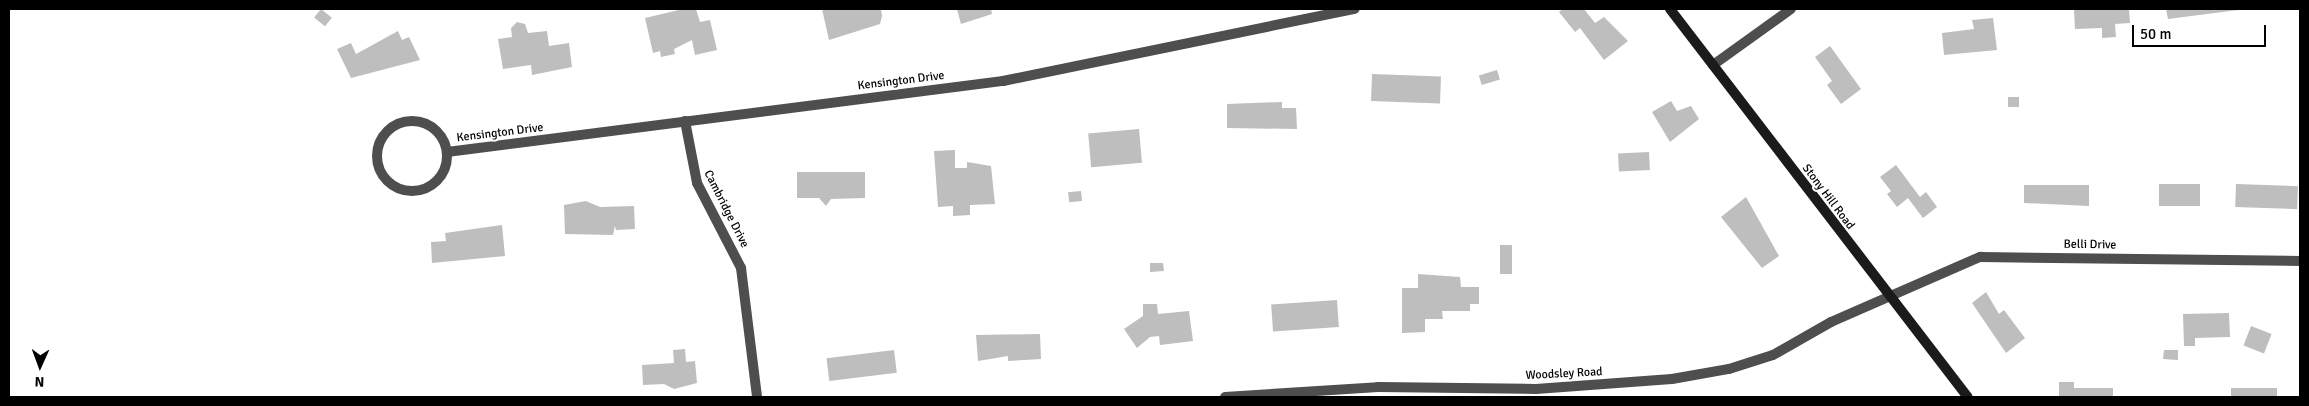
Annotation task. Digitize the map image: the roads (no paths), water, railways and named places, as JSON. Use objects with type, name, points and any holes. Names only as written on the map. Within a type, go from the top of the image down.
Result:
[{"type":"main road","name":"Stony Hill Road","points":[[1670,9],[1887,296],[1968,397]]},
{"type":"street","name":"Kensington Drive","points":[[447,152],[1041,74],[1354,9]]},
{"type":"street","points":[[1713,65],[1791,9]]},
{"type":"street","name":"Cambridge Drive","points":[[685,121],[697,183],[741,268],[757,397]]},
{"type":"street","name":"Kensington Drive","points":[[408,122],[434,129],[447,152],[440,178],[417,191],[391,184],[378,161],[385,135],[408,122]]},
{"type":"street","name":"Belli Drive","points":[[1887,296],[1980,257],[2300,261]]},
{"type":"street","name":"Woodsley Road","points":[[1225,397],[1319,388],[1536,389],[1672,379],[1774,355],[1887,296]]}]
